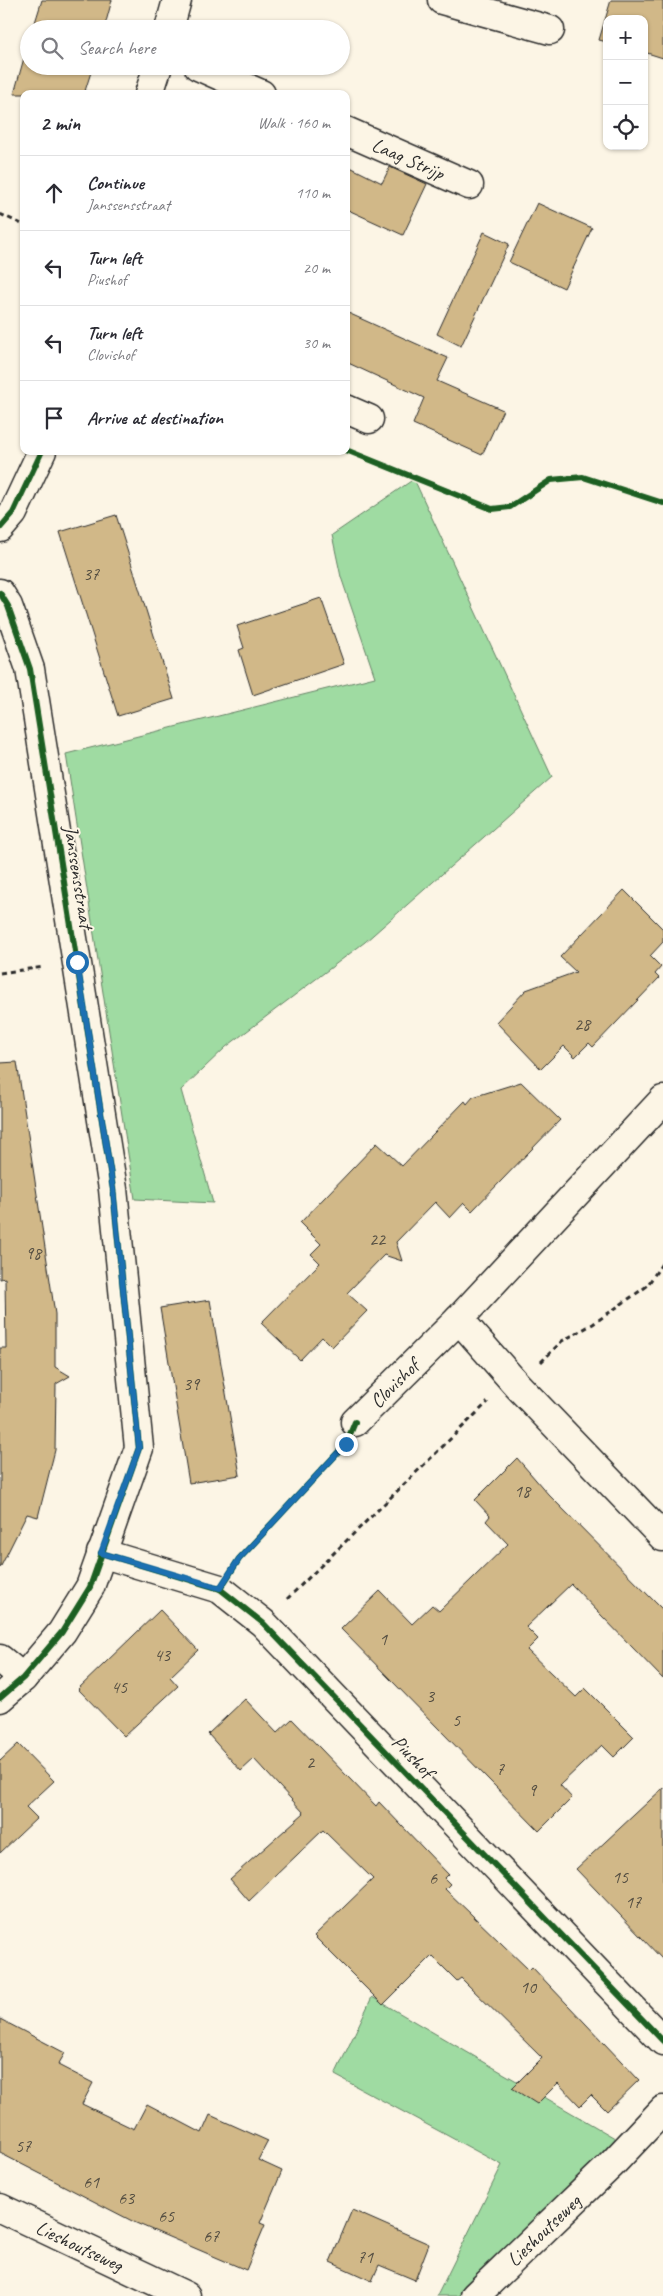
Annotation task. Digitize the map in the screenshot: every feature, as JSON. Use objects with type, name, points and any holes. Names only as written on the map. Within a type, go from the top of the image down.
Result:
[{"type":"street","points":[[171,20],[177,0]]},
{"type":"street","points":[[442,0],[550,30]]},
{"type":"street","points":[[150,90],[155,75]]},
{"type":"street","points":[[218,75],[252,90]]},
{"type":"street","name":"Laag Strijp","points":[[350,133],[469,185]]},
{"type":"street","points":[[0,528],[13,513],[40,455]]},
{"type":"street","name":"Janssensstraat","points":[[0,593],[8,606],[30,669],[113,1189],[139,1448],[90,1587],[62,1632],[23,1678],[0,1698]]},
{"type":"street","name":"Clovishof","points":[[354,1422],[459,1319],[663,1100]]},
{"type":"street","points":[[459,1319],[517,1385],[663,1537]]},
{"type":"street","name":"Piushof","points":[[101,1553],[220,1588],[263,1622],[663,2041]]},
{"type":"street","points":[[0,1658],[23,1678]]},
{"type":"street","name":"Lieshoutseweg","points":[[475,2296],[612,2164],[663,2110]]},
{"type":"street","name":"Lieshoutseweg","points":[[0,2208],[186,2296]]},
{"type":"path","points":[[0,214],[20,223]]},
{"type":"path","points":[[0,973],[77,962]]},
{"type":"path","points":[[263,1622],[444,1448],[501,1388],[517,1385],[562,1341],[593,1324],[647,1286],[663,1262]]},
{"type":"green space","points":[[414,479],[552,777],[365,942],[226,1047],[181,1090],[213,1203],[135,1199],[66,754],[375,677],[341,577],[332,535]]},
{"type":"green space","points":[[372,1997],[620,2141],[469,2296],[437,2296],[502,2165],[335,2075]]},
{"type":"building","points":[[42,0],[112,0],[106,20],[36,20]]},
{"type":"building","points":[[611,0],[663,0],[663,58],[648,53],[648,15],[606,15]]},
{"type":"building","points":[[603,27],[603,41],[599,40]]},
{"type":"building","points":[[20,72],[20,75],[90,75],[85,90],[20,90],[20,94],[14,94]]},
{"type":"building","points":[[350,167],[382,183],[390,167],[427,184],[403,235],[350,211]]},
{"type":"building","points":[[537,203],[592,228],[564,288],[509,262]]},
{"type":"building","points":[[484,232],[509,244],[461,346],[437,334]]},
{"type":"building","points":[[350,314],[448,358],[437,381],[503,410],[482,455],[413,424],[424,398],[350,364]]},
{"type":"building","points":[[116,515],[174,699],[118,716],[60,532]]},
{"type":"building","points":[[321,598],[344,664],[253,695],[239,650],[244,648],[237,626]]},
{"type":"building","points":[[624,890],[663,929],[663,942],[650,956],[661,967],[655,974],[659,978],[593,1047],[589,1043],[575,1057],[564,1046],[541,1069],[496,1022],[526,990],[576,972],[560,957]]},
{"type":"building","points":[[17,1062],[55,1314],[55,1367],[70,1376],[56,1384],[55,1450],[38,1517],[27,1514],[0,1568],[0,1348],[6,1348],[5,1278],[0,1279],[0,1063]]},
{"type":"building","points":[[521,1082],[560,1120],[472,1211],[464,1203],[450,1218],[435,1202],[396,1242],[402,1261],[384,1255],[347,1293],[367,1311],[332,1347],[322,1337],[300,1360],[261,1323],[320,1263],[311,1254],[321,1244],[300,1223],[377,1143],[402,1166],[465,1101],[467,1104],[473,1097]]},
{"type":"building","points":[[210,1300],[240,1475],[189,1483],[160,1308]]},
{"type":"building","points":[[517,1458],[548,1494],[663,1610],[663,1679],[571,1584],[526,1627],[538,1639],[527,1650],[576,1697],[585,1688],[634,1737],[614,1757],[602,1745],[560,1785],[572,1798],[539,1831],[341,1629],[380,1591],[412,1624],[432,1605],[439,1611],[508,1544],[486,1521],[490,1516],[475,1500]]},
{"type":"building","points":[[160,1610],[198,1650],[170,1677],[178,1686],[124,1736],[78,1689]]},
{"type":"building","points":[[245,1699],[277,1733],[292,1719],[376,1806],[379,1802],[448,1874],[444,1878],[450,1884],[445,1889],[529,1970],[532,1967],[639,2080],[607,2111],[591,2095],[580,2106],[558,2083],[537,2104],[512,2088],[542,2058],[461,1978],[457,1981],[432,1956],[383,2005],[314,1936],[373,1879],[323,1830],[249,1901],[230,1879],[304,1813],[254,1759],[241,1771],[208,1734]]},
{"type":"building","points":[[18,1744],[54,1781],[26,1807],[37,1818],[0,1853],[0,1761]]},
{"type":"building","points":[[663,1788],[663,1960],[576,1869]]},
{"type":"building","points":[[0,2019],[65,2053],[58,2065],[93,2083],[82,2104],[134,2129],[147,2104],[202,2133],[210,2115],[268,2141],[258,2160],[282,2171],[260,2223],[265,2225],[246,2270],[136,2223],[0,2153]]},
{"type":"building","points":[[352,2210],[429,2244],[415,2280],[379,2265],[372,2281],[330,2262]]},
{"type":"cycle path","points":[[350,452],[492,509],[510,507],[551,480],[583,477],[663,503]]},
{"type":"cycle path","points":[[0,528],[13,513],[40,455]]},
{"type":"cycle path","points":[[0,593],[8,606],[30,669],[113,1189],[139,1448],[90,1587],[62,1632],[23,1678],[0,1698]]},
{"type":"cycle path","points":[[220,1589],[239,1559],[346,1444],[355,1422]]},
{"type":"cycle path","points":[[101,1553],[220,1589],[263,1623],[663,2041]]},
{"type":"route","points":[[77,962],[113,1189],[139,1448],[101,1553],[220,1588],[239,1559],[346,1444]]}]
